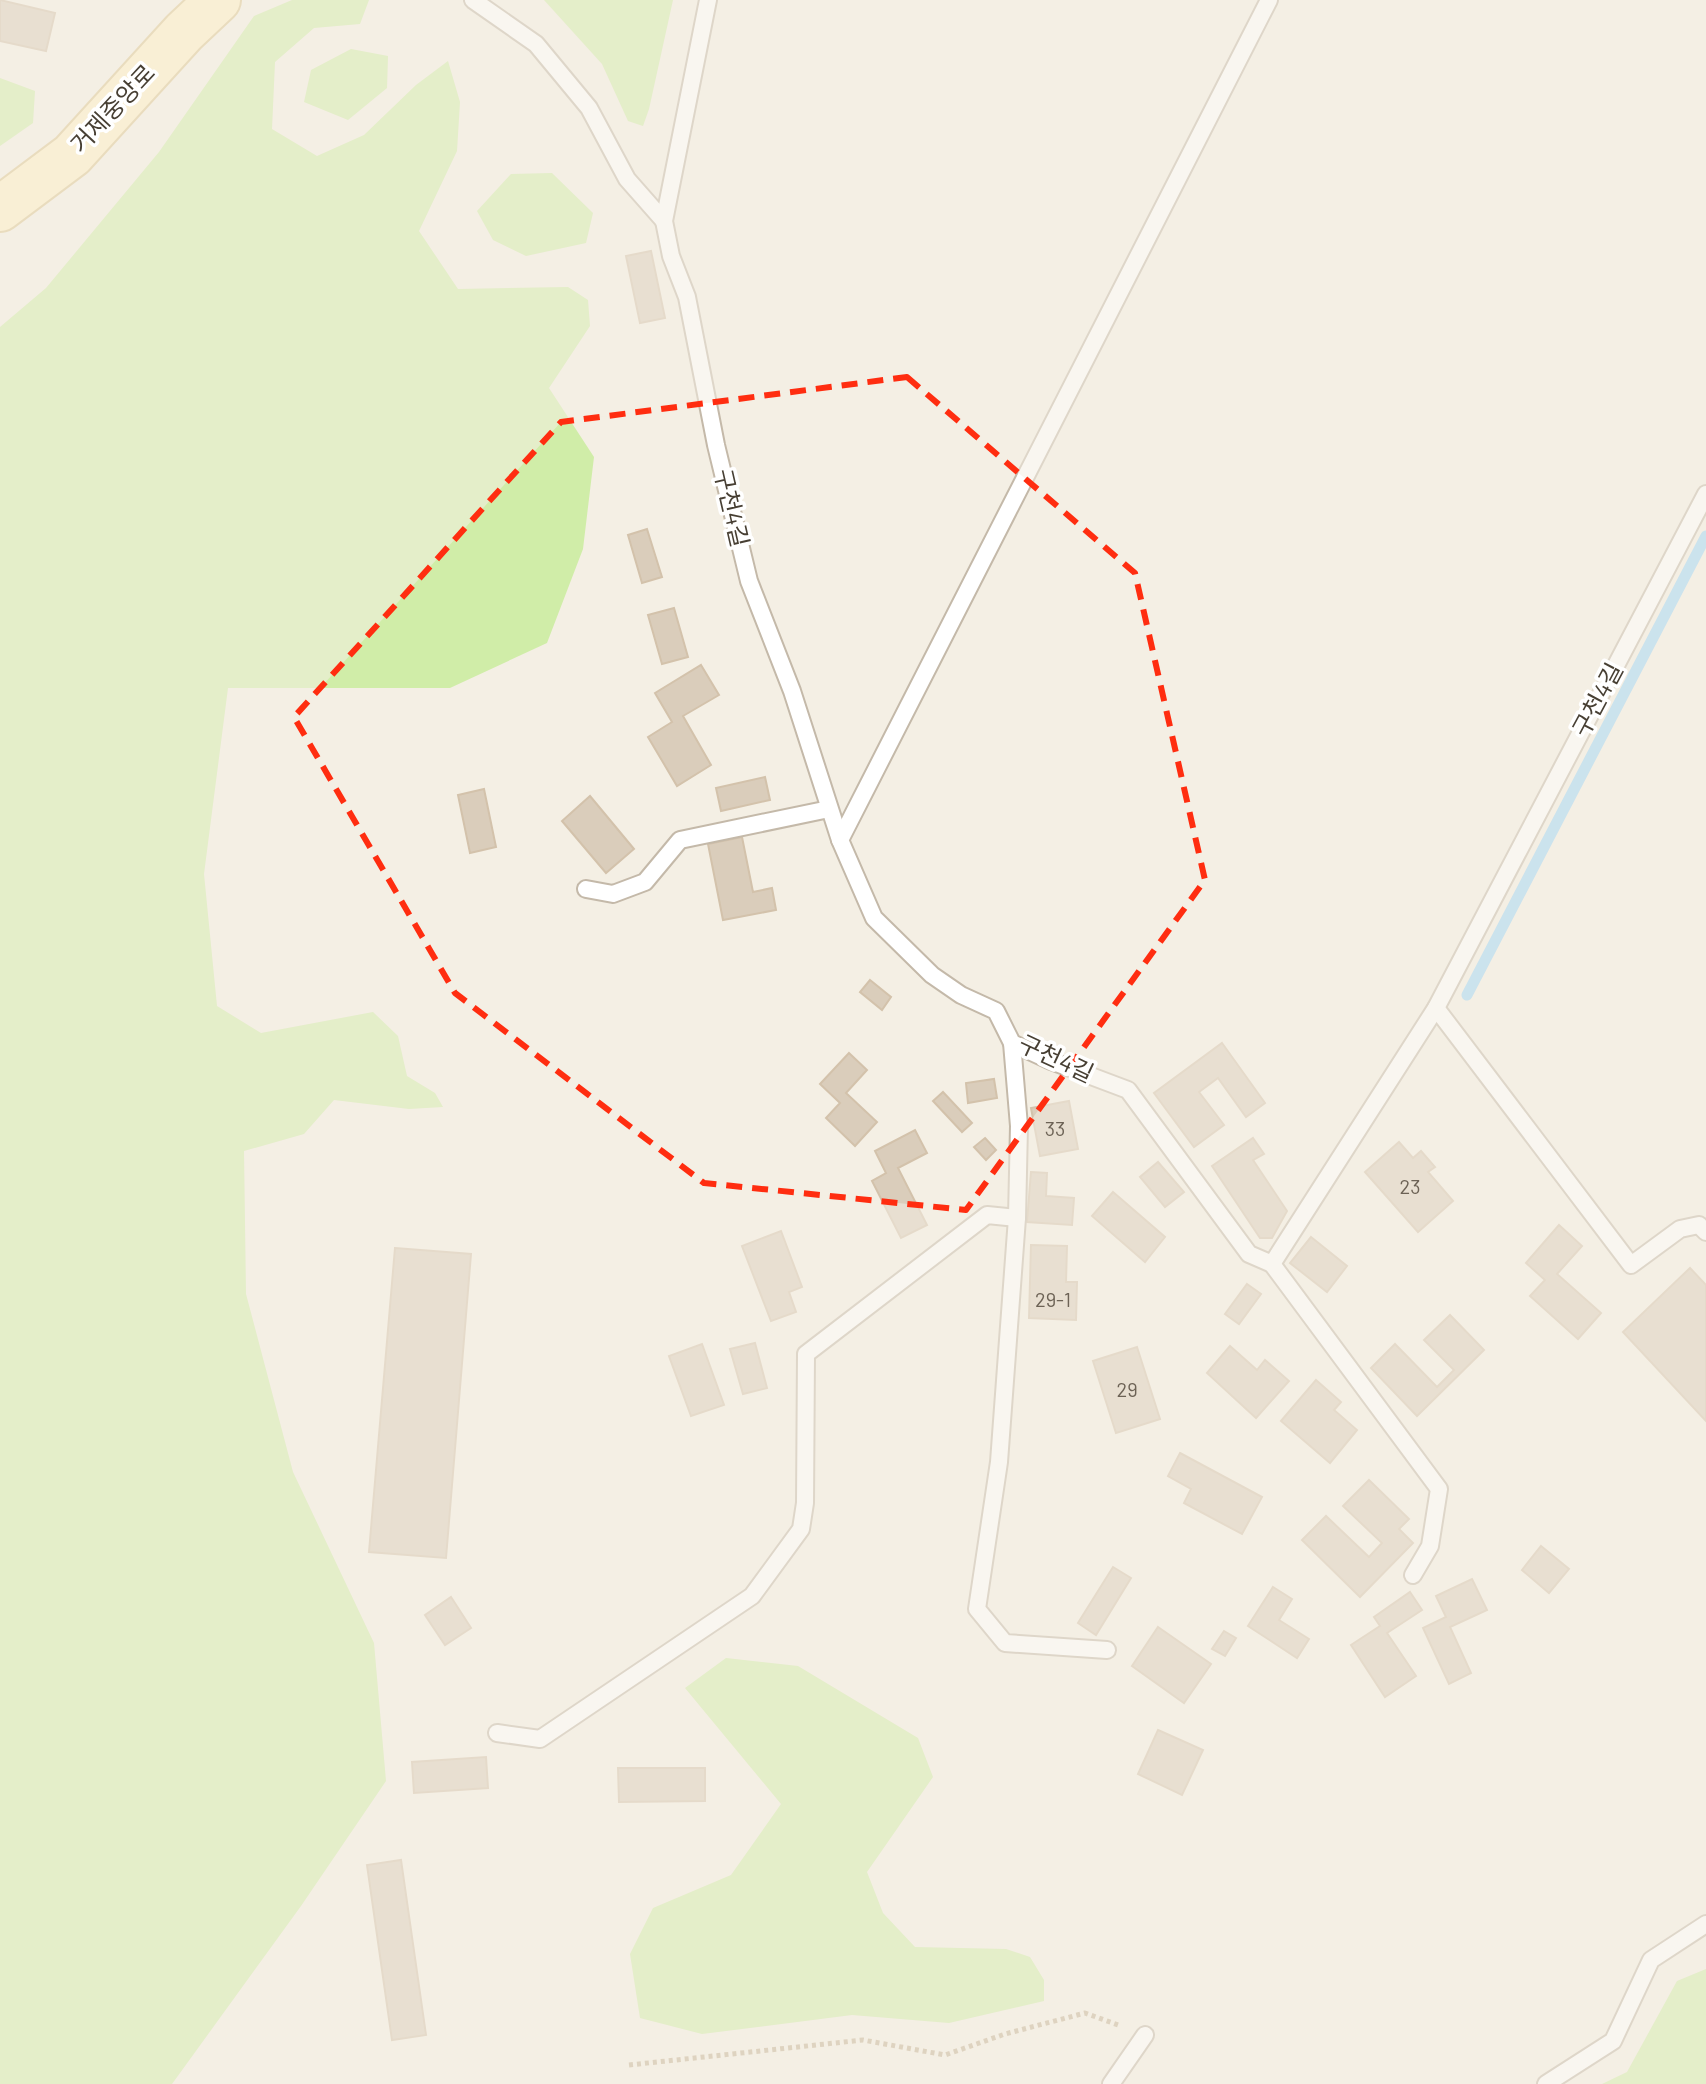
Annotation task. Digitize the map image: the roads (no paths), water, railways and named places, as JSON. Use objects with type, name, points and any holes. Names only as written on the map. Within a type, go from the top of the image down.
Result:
[{"type":"main road","name":"거제중앙로","points":[[0,209],[72,155],[184,32],[218,0]]},
{"type":"lane","points":[[473,0],[536,44],[589,108],[627,179],[664,221]]},
{"type":"lane","name":"구천4길","points":[[708,0],[664,221],[671,256],[687,297],[716,445],[749,581],[801,717],[840,840],[874,918],[932,975],[961,995],[996,1011],[1012,1043],[1128,1090],[1249,1254],[1272,1264],[1436,1008],[1706,494]]},
{"type":"lane","points":[[840,840],[1269,0]]},
{"type":"lane","points":[[586,889],[613,894],[645,882],[680,840],[829,809]]},
{"type":"lane","points":[[1436,1008],[1631,1265],[1680,1229],[1699,1225],[1706,1232]]},
{"type":"lane","points":[[1012,1043],[1019,1126],[1017,1218],[999,1462],[977,1609],[1005,1643],[1107,1650]]},
{"type":"lane","points":[[497,1733],[540,1739],[752,1596],[801,1529],[805,1503],[806,1354],[987,1215],[1017,1218]]},
{"type":"lane","points":[[1272,1264],[1439,1489],[1430,1546],[1413,1575]]},
{"type":"lane","points":[[1546,2084],[1613,2041],[1651,1960],[1706,1924]]},
{"type":"lane","points":[[1111,2084],[1145,2035]]},
{"type":"waterway","points":[[1467,995],[1706,536]]}]
